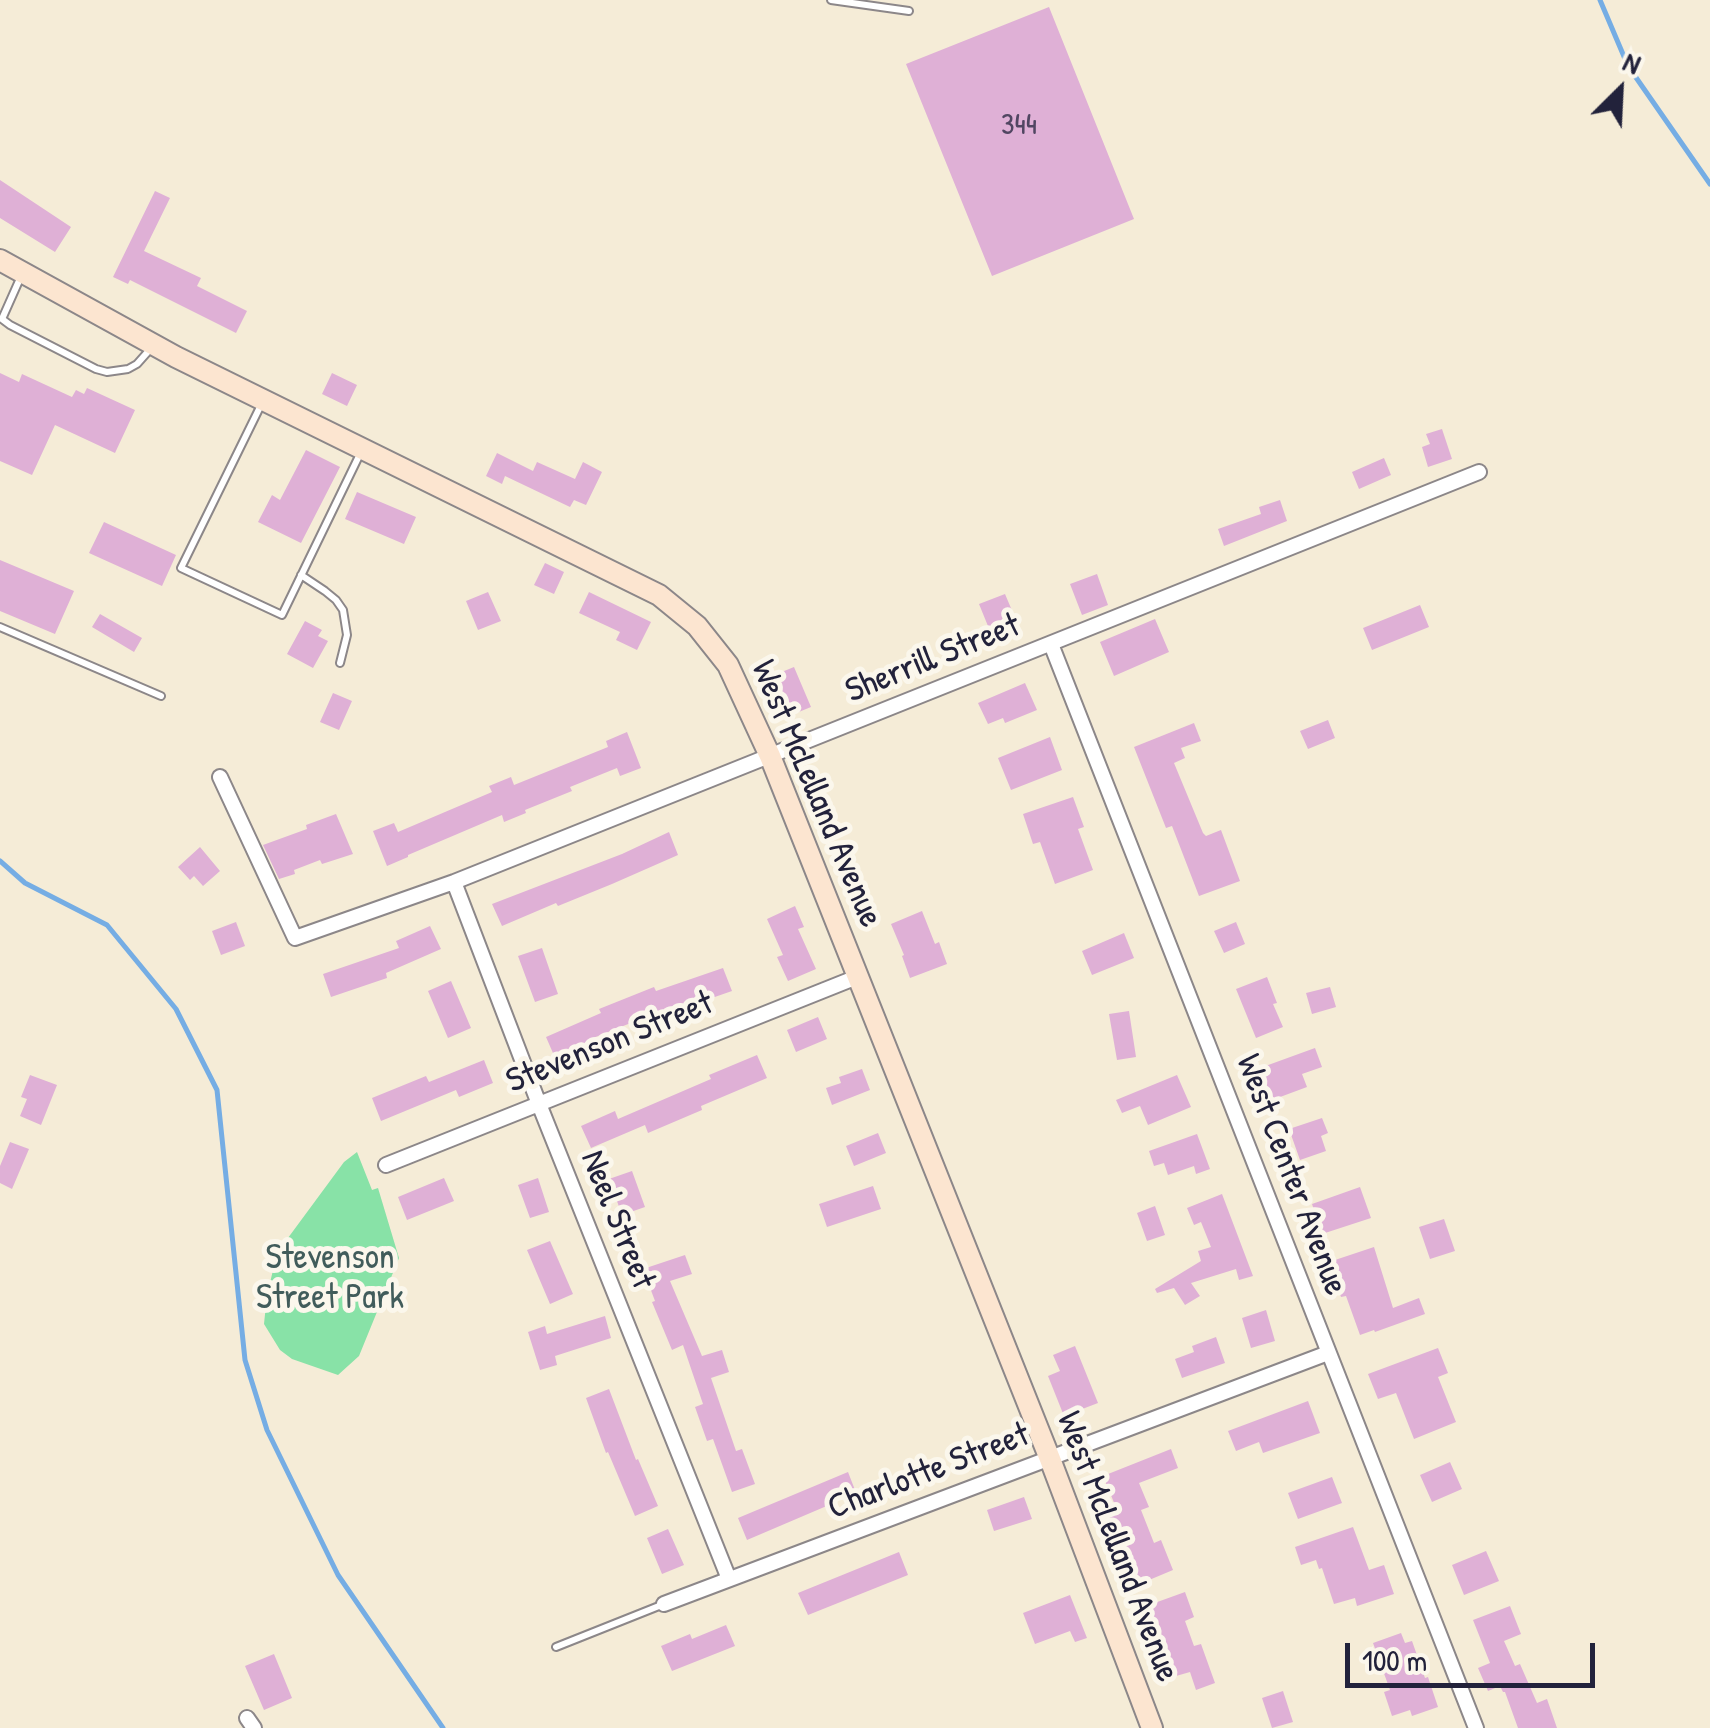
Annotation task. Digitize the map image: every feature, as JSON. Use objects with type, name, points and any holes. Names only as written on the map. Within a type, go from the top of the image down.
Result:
[{"type":"street","name":"West McLelland Avenue","points":[[0,260],[264,400],[660,595],[697,626],[728,664],[770,756],[1050,1459],[1152,1728]]},
{"type":"street","name":"Sherrill Street","points":[[220,777],[294,938],[454,882],[1479,472]]},
{"type":"street","name":"West Center Avenue","points":[[1051,644],[1476,1728]]},
{"type":"street","name":"Neel Street","points":[[454,882],[728,1579]]},
{"type":"street","name":"Stevenson Street","points":[[386,1164],[856,977]]},
{"type":"street","name":"Charlotte Street","points":[[664,1604],[1328,1353]]},
{"type":"lane","points":[[830,0],[909,11]]},
{"type":"lane","points":[[23,273],[2,319],[10,325],[107,372],[137,364],[154,344]]},
{"type":"lane","points":[[264,400],[180,568],[282,616],[362,448]]},
{"type":"lane","points":[[302,575],[326,590],[343,610],[347,634],[340,662]]},
{"type":"lane","points":[[0,627],[161,696]]},
{"type":"lane","points":[[556,1647],[664,1604]]},
{"type":"green space","name":"Stevenson Street Park","points":[[357,1152],[372,1190],[378,1188],[399,1258],[359,1356],[338,1375],[292,1359],[280,1350],[264,1324],[275,1262],[285,1242],[344,1162]]},
{"type":"building","points":[[1049,7],[1134,219],[992,276],[906,64]]},
{"type":"building","points":[[0,180],[71,227],[55,252],[0,218]]},
{"type":"building","points":[[155,191],[170,198],[144,251],[201,278],[197,286],[247,311],[236,333],[130,280],[128,284],[113,277]]},
{"type":"building","points":[[0,373],[19,382],[22,374],[72,397],[76,390],[84,394],[87,388],[135,410],[115,453],[55,425],[32,475],[0,461]]},
{"type":"building","points":[[332,373],[357,385],[347,406],[322,394]]},
{"type":"building","points":[[1442,429],[1452,459],[1428,467],[1422,447],[1430,444],[1426,434]]},
{"type":"building","points":[[306,450],[340,467],[301,543],[258,522],[272,495],[280,500]]},
{"type":"building","points":[[497,453],[533,471],[537,462],[575,479],[583,462],[602,472],[586,505],[574,500],[570,507],[505,476],[502,484],[486,476]]},
{"type":"building","points":[[1384,458],[1391,475],[1359,489],[1352,472]]},
{"type":"building","points":[[357,492],[416,517],[404,544],[345,519]]},
{"type":"building","points":[[1280,500],[1287,521],[1224,546],[1218,529],[1261,514],[1259,507]]},
{"type":"building","points":[[104,522],[176,555],[162,586],[89,553]]},
{"type":"building","points":[[0,560],[74,591],[55,634],[0,611]]},
{"type":"building","points":[[545,563],[564,572],[554,594],[534,585]]},
{"type":"building","points":[[1097,574],[1108,605],[1082,615],[1070,584]]},
{"type":"building","points":[[488,592],[501,621],[478,630],[466,601]]},
{"type":"building","points":[[589,592],[651,622],[637,650],[616,640],[620,632],[579,613]]},
{"type":"building","points":[[1005,594],[1016,620],[990,631],[979,604]]},
{"type":"building","points":[[1420,605],[1429,627],[1372,650],[1363,628]]},
{"type":"building","points":[[100,614],[142,638],[134,652],[92,627]]},
{"type":"building","points":[[1155,619],[1169,652],[1114,676],[1100,642]]},
{"type":"building","points":[[305,621],[322,630],[318,636],[328,641],[313,668],[287,654]]},
{"type":"building","points":[[794,667],[811,707],[784,718],[767,678]]},
{"type":"building","points":[[1025,683],[1037,710],[1005,723],[1003,718],[988,724],[978,703]]},
{"type":"building","points":[[333,693],[352,701],[339,730],[320,722]]},
{"type":"building","points":[[1328,720],[1335,738],[1308,749],[1300,731]]},
{"type":"building","points":[[1194,723],[1201,741],[1181,748],[1185,758],[1174,763],[1203,833],[1206,836],[1221,830],[1240,881],[1199,896],[1172,826],[1166,828],[1134,747]]},
{"type":"building","points":[[627,732],[641,768],[620,776],[617,768],[570,787],[572,791],[525,810],[526,813],[504,822],[502,815],[387,866],[373,831],[394,823],[398,832],[492,792],[489,786],[511,777],[514,785],[608,747],[606,741]]},
{"type":"building","points":[[1050,737],[1062,770],[1011,790],[998,758]]},
{"type":"building","points":[[1073,797],[1084,827],[1078,829],[1093,870],[1055,884],[1040,842],[1033,844],[1023,814]]},
{"type":"building","points":[[336,814],[353,854],[322,864],[320,860],[279,879],[263,845]]},
{"type":"building","points":[[669,832],[678,855],[502,926],[492,904]]},
{"type":"building","points":[[200,847],[220,871],[203,886],[194,876],[190,880],[178,867]]},
{"type":"building","points":[[795,906],[804,927],[798,929],[816,969],[788,981],[777,957],[783,955],[767,919]]},
{"type":"building","points":[[922,911],[947,964],[910,978],[891,924]]},
{"type":"building","points":[[236,922],[245,946],[221,955],[212,931]]},
{"type":"building","points":[[1236,922],[1245,944],[1224,953],[1214,931]]},
{"type":"building","points":[[430,926],[441,949],[386,973],[387,978],[331,997],[323,974],[399,948],[396,941]]},
{"type":"building","points":[[1124,933],[1134,958],[1092,975],[1082,951]]},
{"type":"building","points":[[542,948],[558,994],[535,1002],[518,956]]},
{"type":"building","points":[[723,968],[732,991],[683,1008],[681,1003],[588,1040],[590,1045],[556,1060],[546,1037],[601,1013],[599,1009],[654,987],[656,991]]},
{"type":"building","points":[[1267,977],[1283,1027],[1256,1038],[1236,989]]},
{"type":"building","points":[[451,981],[471,1028],[448,1038],[428,991]]},
{"type":"building","points":[[1330,987],[1336,1007],[1312,1014],[1306,993]]},
{"type":"building","points":[[1129,1011],[1136,1057],[1117,1060],[1109,1014]]},
{"type":"building","points":[[818,1017],[827,1039],[796,1052],[787,1030]]},
{"type":"building","points":[[1315,1048],[1322,1067],[1302,1074],[1307,1087],[1272,1100],[1260,1068]]},
{"type":"building","points":[[757,1055],[767,1078],[648,1133],[645,1125],[591,1148],[581,1126],[615,1111],[618,1119]]},
{"type":"building","points":[[484,1060],[493,1083],[459,1097],[456,1090],[381,1121],[372,1098],[426,1076],[429,1082]]},
{"type":"building","points":[[862,1069],[870,1090],[832,1105],[826,1088],[841,1083],[839,1077]]},
{"type":"building","points":[[30,1075],[57,1085],[41,1125],[20,1116],[27,1099],[21,1097]]},
{"type":"building","points":[[1177,1075],[1191,1107],[1148,1125],[1140,1106],[1122,1113],[1116,1100]]},
{"type":"building","points":[[1322,1118],[1328,1133],[1321,1136],[1326,1151],[1300,1160],[1289,1129]]},
{"type":"building","points":[[878,1133],[886,1153],[854,1166],[846,1146]]},
{"type":"building","points":[[1197,1134],[1210,1169],[1196,1174],[1194,1166],[1168,1175],[1164,1163],[1154,1166],[1149,1151]]},
{"type":"building","points":[[10,1142],[29,1149],[12,1189],[0,1183],[0,1166]]},
{"type":"building","points":[[632,1171],[645,1207],[622,1215],[609,1179]]},
{"type":"building","points":[[444,1178],[454,1201],[407,1220],[398,1197]]},
{"type":"building","points":[[538,1178],[549,1212],[530,1218],[518,1185]]},
{"type":"building","points":[[873,1186],[881,1209],[827,1227],[819,1204]]},
{"type":"building","points":[[1360,1187],[1371,1218],[1322,1234],[1312,1204]]},
{"type":"building","points":[[1222,1194],[1253,1276],[1239,1280],[1236,1269],[1191,1283],[1200,1296],[1185,1305],[1174,1288],[1157,1293],[1155,1289],[1201,1261],[1198,1251],[1211,1247],[1201,1222],[1194,1225],[1187,1208]]},
{"type":"building","points":[[1155,1206],[1165,1235],[1147,1241],[1137,1213]]},
{"type":"building","points":[[1444,1219],[1455,1251],[1430,1259],[1419,1227]]},
{"type":"building","points":[[550,1241],[573,1294],[550,1304],[527,1250]]},
{"type":"building","points":[[1374,1247],[1393,1308],[1419,1298],[1425,1314],[1360,1335],[1329,1262]]},
{"type":"building","points":[[685,1255],[692,1274],[670,1281],[702,1356],[722,1350],[729,1372],[711,1378],[736,1451],[742,1449],[755,1484],[732,1492],[713,1439],[707,1441],[695,1407],[703,1404],[683,1345],[672,1350],[643,1269]]},
{"type":"building","points":[[1266,1310],[1275,1341],[1251,1348],[1242,1318]]},
{"type":"building","points":[[605,1316],[611,1338],[555,1356],[557,1365],[540,1370],[528,1332],[545,1326],[547,1334]]},
{"type":"building","points":[[1216,1337],[1225,1363],[1182,1378],[1175,1359],[1194,1352],[1192,1346]]},
{"type":"building","points":[[1075,1346],[1098,1403],[1064,1416],[1048,1376],[1060,1371],[1053,1355]]},
{"type":"building","points":[[1438,1348],[1448,1373],[1438,1377],[1456,1422],[1414,1439],[1396,1393],[1378,1399],[1368,1374]]},
{"type":"building","points":[[609,1389],[658,1506],[635,1516],[586,1398]]},
{"type":"building","points":[[1308,1401],[1320,1433],[1263,1453],[1259,1442],[1236,1451],[1228,1431]]},
{"type":"building","points":[[1171,1449],[1178,1468],[1139,1483],[1149,1507],[1141,1510],[1154,1543],[1161,1540],[1173,1570],[1130,1588],[1117,1558],[1126,1555],[1106,1509],[1115,1505],[1103,1476]]},
{"type":"building","points":[[1450,1462],[1462,1489],[1432,1502],[1420,1475]]},
{"type":"building","points":[[848,1472],[855,1490],[747,1540],[738,1518]]},
{"type":"building","points":[[1332,1477],[1342,1503],[1298,1519],[1288,1493]]},
{"type":"building","points":[[1024,1497],[1032,1519],[994,1531],[987,1510]]},
{"type":"building","points":[[1353,1527],[1369,1570],[1384,1565],[1394,1594],[1357,1606],[1355,1598],[1334,1604],[1322,1568],[1316,1560],[1301,1565],[1295,1547]]},
{"type":"building","points":[[668,1529],[684,1565],[662,1574],[647,1538]]},
{"type":"building","points":[[1486,1551],[1499,1581],[1464,1595],[1452,1565]]},
{"type":"building","points":[[899,1552],[908,1575],[808,1615],[798,1593]]},
{"type":"building","points":[[1185,1592],[1194,1617],[1185,1621],[1194,1646],[1201,1644],[1215,1683],[1196,1690],[1190,1672],[1176,1676],[1149,1605]]},
{"type":"building","points":[[1070,1595],[1087,1638],[1075,1642],[1070,1631],[1035,1644],[1023,1613]]},
{"type":"building","points":[[1510,1606],[1521,1634],[1504,1641],[1515,1666],[1520,1664],[1537,1703],[1547,1699],[1557,1728],[1518,1728],[1505,1692],[1500,1686],[1488,1691],[1478,1668],[1490,1663],[1473,1620]]},
{"type":"building","points":[[726,1625],[735,1646],[672,1671],[661,1646]]},
{"type":"building","points":[[1401,1633],[1405,1643],[1412,1641],[1438,1707],[1412,1716],[1410,1710],[1392,1716],[1384,1692],[1390,1690],[1373,1643]]},
{"type":"building","points":[[274,1654],[292,1698],[264,1710],[245,1666]]},
{"type":"building","points":[[1283,1691],[1293,1722],[1272,1728],[1262,1698]]},
{"type":"waterway","points":[[1600,0],[1628,66],[1710,184]]},
{"type":"waterway","points":[[0,861],[25,883],[107,925],[176,1009],[217,1090],[245,1360],[267,1430],[338,1575],[443,1728]]}]
